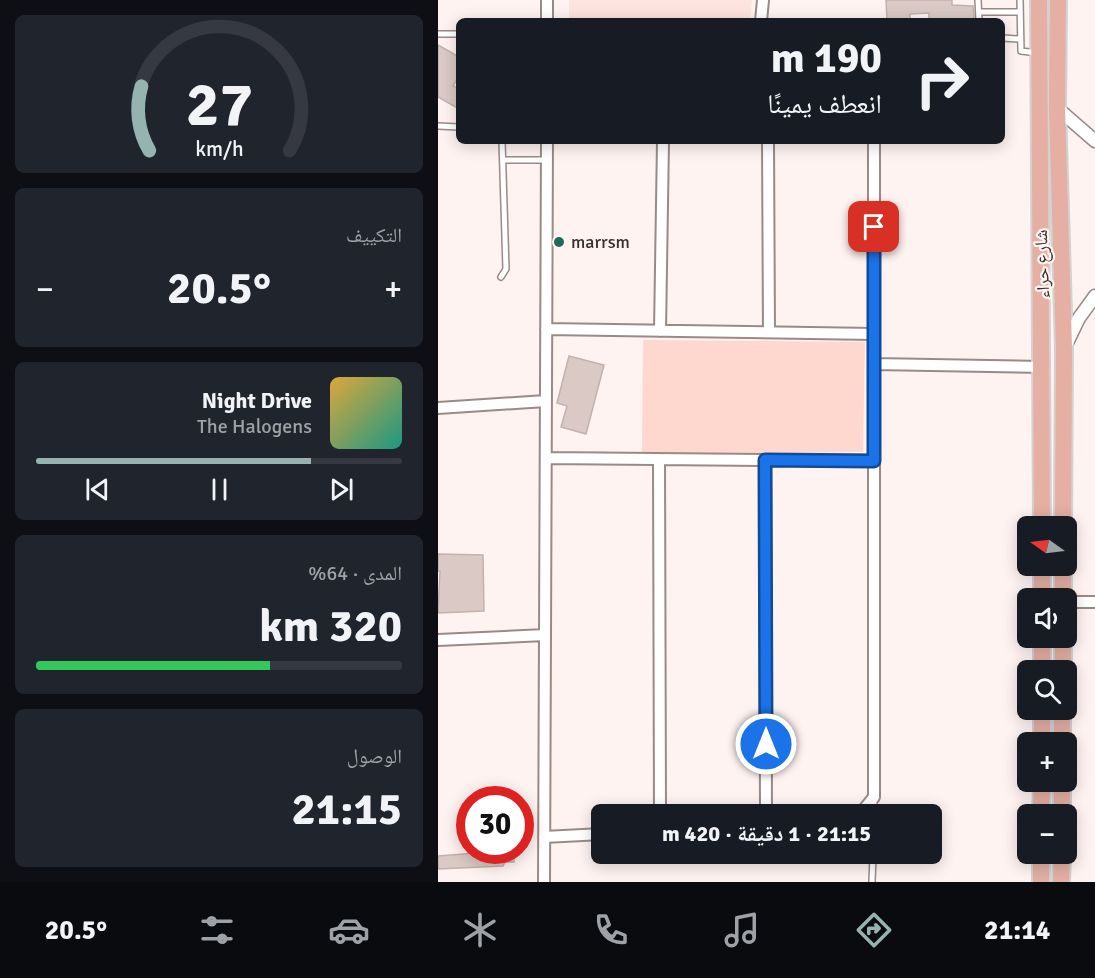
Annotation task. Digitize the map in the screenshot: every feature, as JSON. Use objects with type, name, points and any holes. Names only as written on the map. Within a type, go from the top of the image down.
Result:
[{"type":"main road","name":"شارع حراء","points":[[1039,0],[1042,516]]},
{"type":"main road","name":"شارع حراء","points":[[1058,0],[1057,108],[1064,348],[1063,516]]},
{"type":"main road","points":[[1042,469],[1064,468]]},
{"type":"main road","points":[[1041,864],[1041,882]]},
{"type":"main road","points":[[1063,864],[1065,882]]},
{"type":"street","points":[[547,0],[547,18]]},
{"type":"street","points":[[762,18],[763,0]]},
{"type":"street","points":[[1057,108],[1095,141]]},
{"type":"street","points":[[544,882],[547,144]]},
{"type":"street","points":[[660,331],[663,144]]},
{"type":"street","points":[[768,144],[769,332]]},
{"type":"street","points":[[868,804],[874,797],[874,144]]},
{"type":"street","points":[[1064,348],[1079,318],[1095,296]]},
{"type":"street","points":[[546,329],[874,334]]},
{"type":"street","points":[[874,364],[1042,367]]},
{"type":"street","points":[[438,408],[546,401]]},
{"type":"street","points":[[546,458],[874,461]]},
{"type":"street","points":[[659,459],[660,804]]},
{"type":"street","points":[[765,460],[766,804]]},
{"type":"street","points":[[1077,602],[1095,602]]},
{"type":"street","points":[[438,640],[545,635]]},
{"type":"street","points":[[544,837],[591,835]]},
{"type":"lane","points":[[978,0],[979,18]]},
{"type":"lane","points":[[1020,0],[1021,51],[1039,53]]},
{"type":"lane","points":[[979,12],[1020,12]]},
{"type":"lane","points":[[438,34],[456,34]]},
{"type":"lane","points":[[1005,38],[1020,39]]},
{"type":"lane","points":[[438,126],[456,126]]},
{"type":"lane","points":[[501,277],[506,269],[502,144]]},
{"type":"lane","points":[[503,160],[547,160]]},
{"type":"lane","points":[[874,797],[874,804]]},
{"type":"lane","points":[[872,882],[873,864]]},
{"type":"shaded area","points":[[569,0],[752,0],[750,18],[569,18]]},
{"type":"shaded area","points":[[643,340],[865,342],[863,452],[642,454]]},
{"type":"building","points":[[886,0],[952,0],[952,5],[973,6],[974,18],[929,18],[929,13],[910,14],[910,18],[887,18]]},
{"type":"building","points":[[438,45],[456,55],[456,81],[453,86],[456,88],[456,107],[438,97]]},
{"type":"building","points":[[569,356],[604,365],[586,434],[561,427],[567,406],[557,403]]},
{"type":"building","points":[[438,554],[483,555],[484,611],[438,613],[440,571],[438,571]]},
{"type":"building","points":[[456,855],[456,864],[504,864],[503,866],[438,869],[438,856]]},
{"type":"place","name":"marrsm","points":[[559,242]]},
{"type":"route","points":[[766,744],[765,460],[874,461],[874,227]]}]
